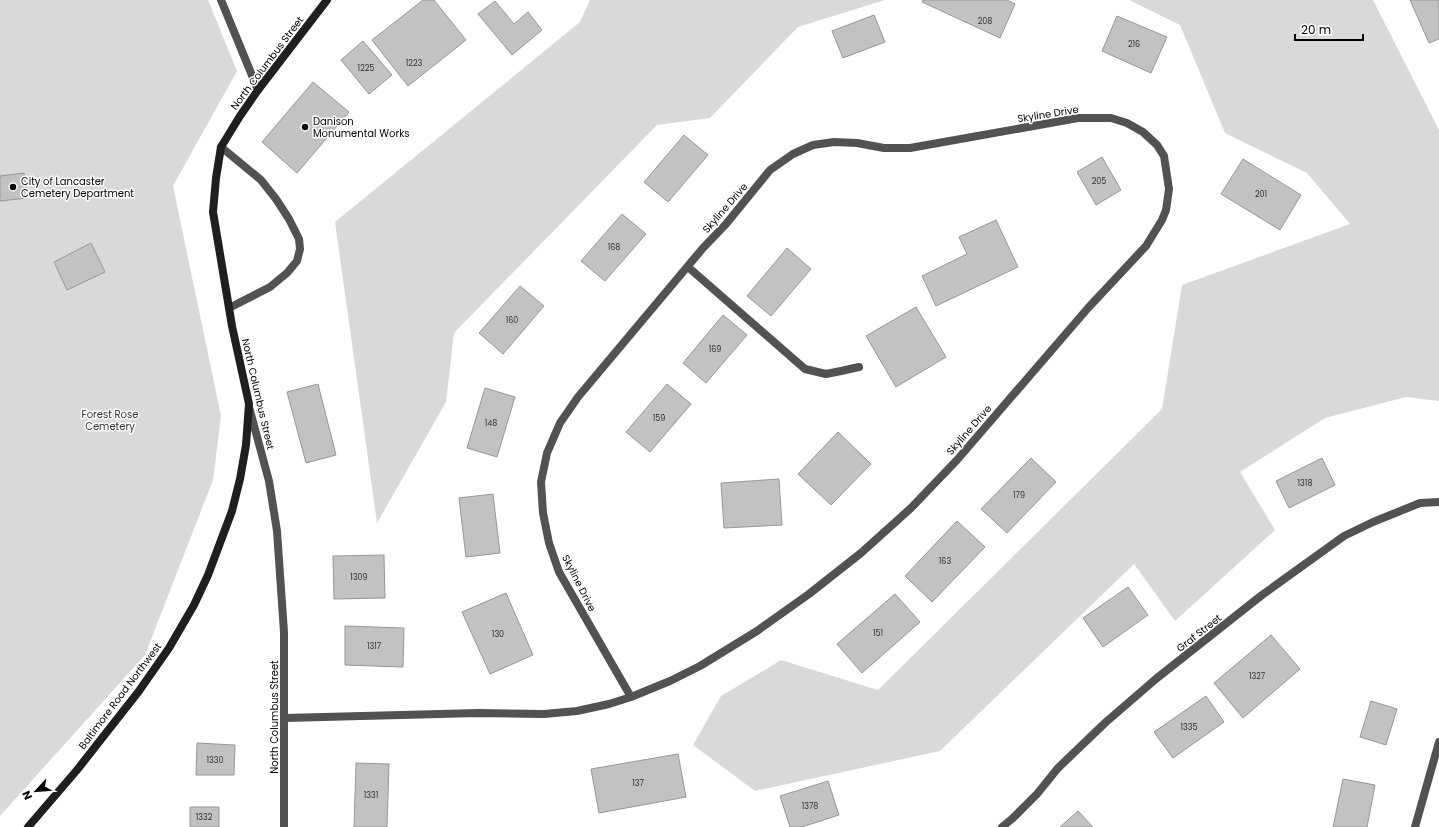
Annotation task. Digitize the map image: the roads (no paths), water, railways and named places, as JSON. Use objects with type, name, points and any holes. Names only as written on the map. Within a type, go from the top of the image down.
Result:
[{"type":"main road","name":"North Columbus Street","points":[[248,404],[229,308],[213,212],[221,147],[258,90],[327,0]]},
{"type":"main road","name":"Baltimore Road Northwest","points":[[28,827],[77,770],[139,691],[169,648],[194,605],[208,575],[232,512],[246,445],[248,404]]},
{"type":"street","points":[[221,0],[258,90]]},
{"type":"street","name":"Skyline Drive","points":[[285,718],[478,713],[544,714],[577,711],[610,704],[631,697],[670,682],[700,666],[757,631],[810,594],[861,553],[911,508],[957,460],[1088,308],[1146,246],[1162,220],[1166,210],[1169,189],[1164,156],[1157,145],[1143,132],[1127,123],[1111,118],[1078,118],[910,148],[884,148],[857,143],[834,142],[813,145],[793,154],[770,170],[726,224],[703,248],[578,397],[560,423],[547,453],[541,482],[542,513],[548,543],[560,572],[631,697]]},
{"type":"street","points":[[221,147],[261,180],[276,199],[289,219],[299,239],[300,249],[297,261],[287,273],[270,287],[229,308]]},
{"type":"street","points":[[688,267],[805,369],[826,374],[841,372],[859,366]]},
{"type":"street","name":"North Columbus Street","points":[[248,404],[269,481],[277,531],[284,632],[284,827]]},
{"type":"street","name":"Graf Street","points":[[1002,827],[1037,794],[1058,768],[1106,722],[1157,678],[1262,595],[1344,536],[1373,522],[1420,503],[1439,502]]},
{"type":"street","points":[[1415,827],[1439,742]]},
{"type":"place","name":"Danison Monumental Works","points":[[305,127]]},
{"type":"place","name":"City of Lancaster Cemetery Department","points":[[13,187]]},
{"type":"park label","name":"Forest Rose Cemetery","points":[[110,420]]}]
